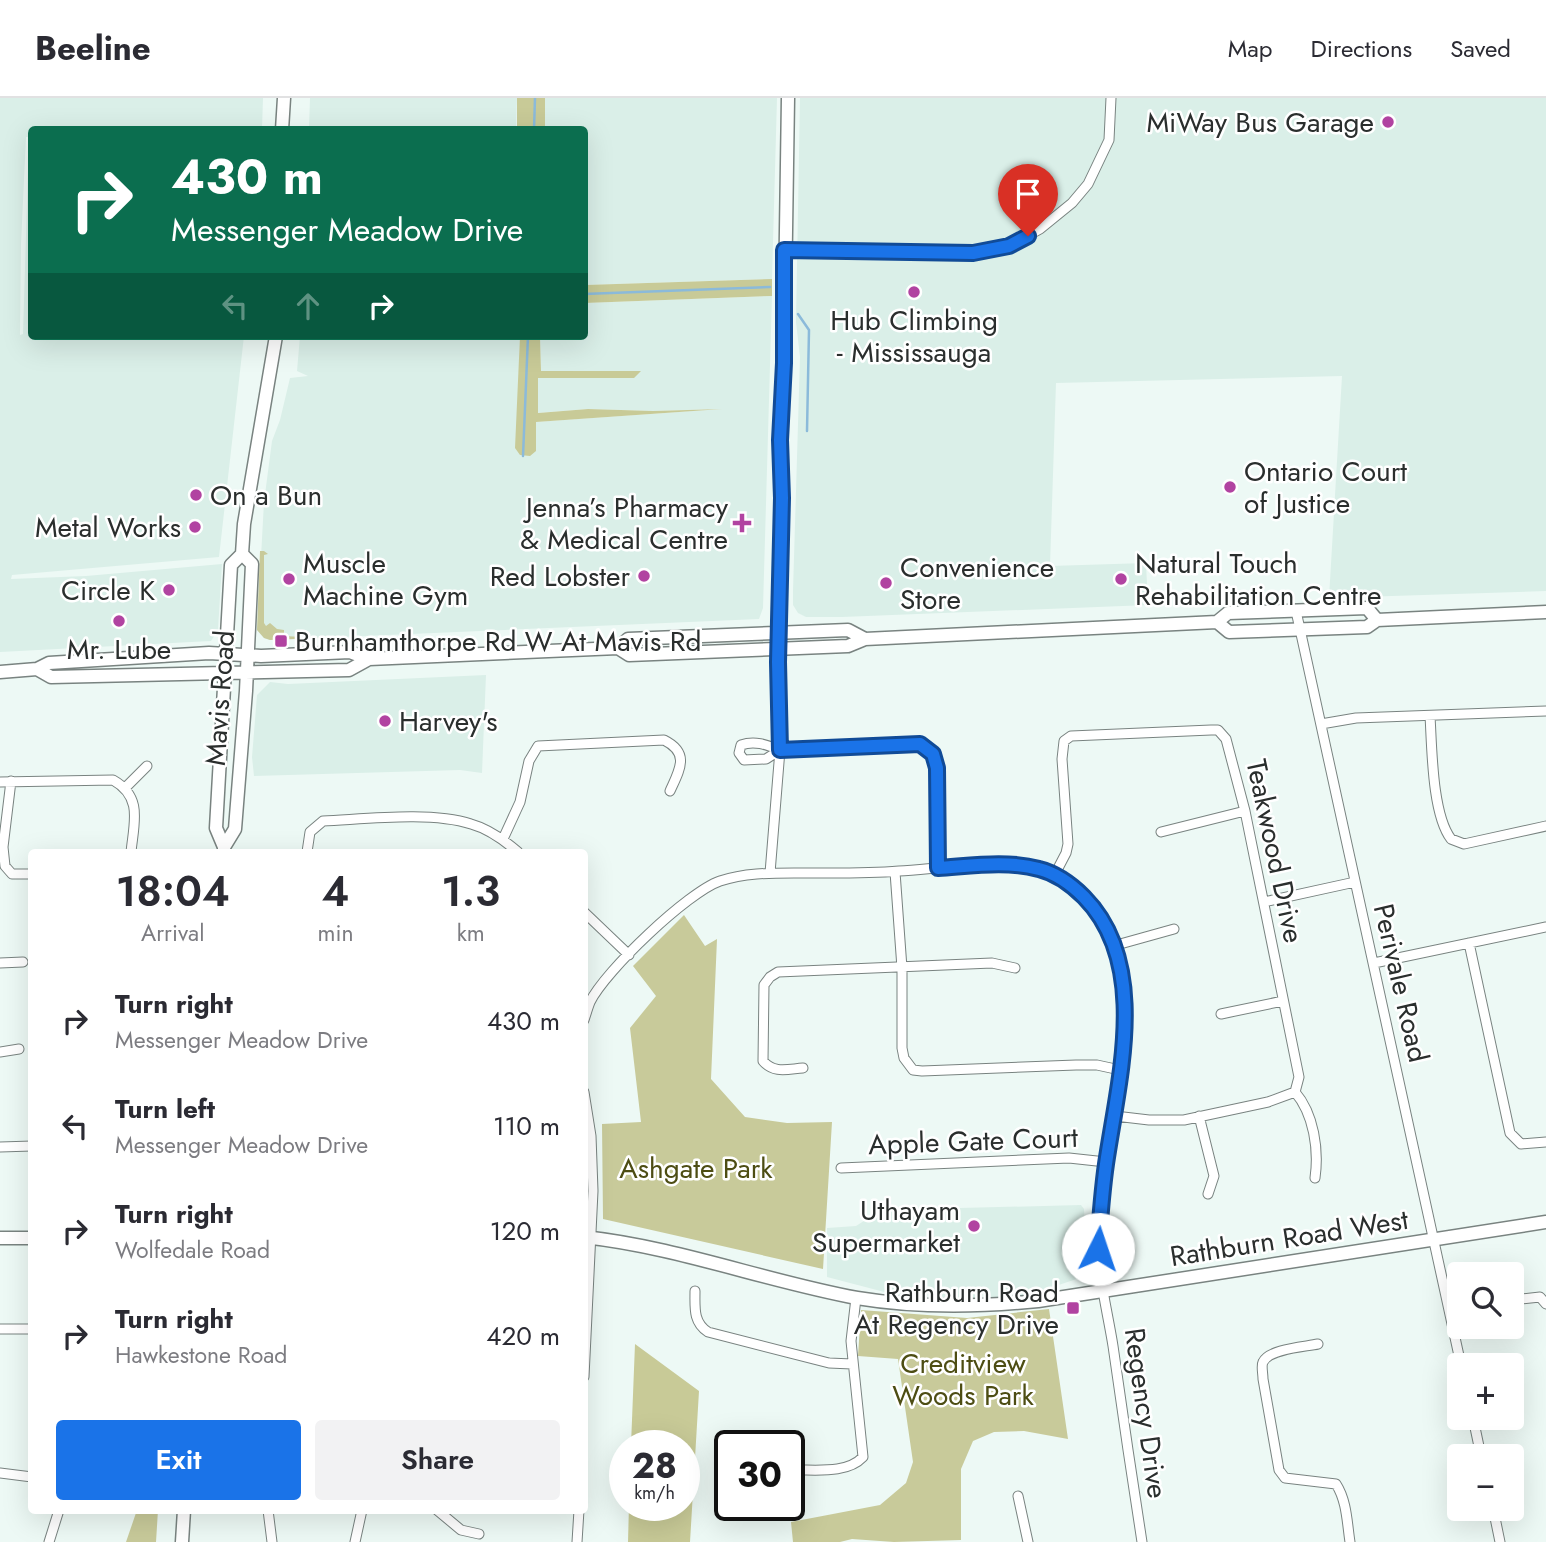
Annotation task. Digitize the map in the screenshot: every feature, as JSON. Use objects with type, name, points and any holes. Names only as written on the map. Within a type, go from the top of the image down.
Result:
[{"type":"main road","points":[[282,126],[284,98]]},
{"type":"main road","points":[[778,649],[788,98]]},
{"type":"main road","name":"Mavis Road","points":[[224,849],[216,828],[231,565],[242,554],[244,524],[275,340]]},
{"type":"main road","name":"Mavis Road","points":[[224,849],[235,829],[247,674],[252,564],[242,554]]},
{"type":"main road","points":[[0,672],[37,669],[50,663],[226,654],[350,652],[369,659],[618,648],[629,655],[848,646],[866,639],[1217,622],[1228,613],[1367,608],[1377,620]]},
{"type":"main road","points":[[1217,622],[1229,632],[1367,627],[1377,620],[1546,612]]},
{"type":"main road","points":[[618,648],[628,639],[848,630],[866,639]]},
{"type":"main road","points":[[37,669],[51,677],[247,674],[349,670],[369,659]]},
{"type":"main road","name":"Rathburn Road West","points":[[588,1237],[648,1247],[856,1298],[911,1304],[970,1306],[1038,1301],[1546,1222]]},
{"type":"main road","points":[[0,1238],[28,1237]]},
{"type":"main road","points":[[182,1542],[184,1514]]},
{"type":"street","points":[[784,250],[973,253],[1009,246],[1040,229],[1072,202],[1087,184],[1109,140],[1111,98]]},
{"type":"street","name":"Perivale Road","points":[[1296,611],[1434,1240],[1447,1286]]},
{"type":"street","points":[[770,873],[780,750],[778,649]]},
{"type":"street","points":[[1321,724],[1356,718],[1546,710]]},
{"type":"street","points":[[1430,716],[1433,771],[1441,819],[1451,839],[1464,844],[1546,826]]},
{"type":"street","name":"Teakwood Drive","points":[[1055,876],[1068,844],[1062,753],[1064,741],[1070,736],[1218,730],[1229,743],[1245,811],[1299,1071],[1295,1092]]},
{"type":"street","points":[[503,839],[520,802],[529,761],[538,746],[664,740],[678,750],[681,758],[670,791]]},
{"type":"street","points":[[780,750],[920,744],[930,749],[937,768],[938,868]]},
{"type":"street","points":[[125,787],[147,766]]},
{"type":"street","points":[[0,782],[113,780],[125,787],[135,809],[131,849]]},
{"type":"street","points":[[11,781],[3,847],[5,866],[12,874],[28,874]]},
{"type":"street","points":[[1161,832],[1245,811]]},
{"type":"street","points":[[307,849],[310,832],[323,821],[430,818],[470,823],[503,839],[515,849]]},
{"type":"street","points":[[588,1008],[600,987],[678,906],[701,889],[733,878],[770,873],[895,872],[1014,865],[1042,869],[1055,876]]},
{"type":"street","points":[[895,872],[902,968],[902,1048],[904,1058],[913,1070],[1076,1065],[1097,1065],[1120,1070]]},
{"type":"street","name":"Regency Drive","points":[[1055,876],[1073,887],[1099,914],[1119,966],[1124,1002],[1124,1047],[1106,1162],[1098,1249],[1142,1542]]},
{"type":"street","points":[[1264,902],[1354,882]]},
{"type":"street","points":[[588,916],[629,955]]},
{"type":"street","points":[[1374,963],[1546,927]]},
{"type":"street","points":[[1113,946],[1174,929]]},
{"type":"street","points":[[1469,943],[1510,1133],[1521,1144],[1546,1142]]},
{"type":"street","points":[[0,963],[23,962]]},
{"type":"street","points":[[803,1068],[776,1070],[763,1061],[764,985],[778,972],[992,963],[1015,968]]},
{"type":"street","points":[[1221,1014],[1283,1001]]},
{"type":"street","points":[[0,1052],[19,1049]]},
{"type":"street","points":[[1115,1116],[1174,1121],[1268,1102],[1295,1092],[1307,1109],[1318,1158],[1315,1178]]},
{"type":"street","points":[[588,1114],[592,1136],[588,1237]]},
{"type":"street","points":[[1199,1116],[1214,1176],[1208,1195]]},
{"type":"street","points":[[0,1147],[28,1146]]},
{"type":"street","name":"Apple Gate Court","points":[[841,1168],[1069,1158],[1106,1162]]},
{"type":"street","points":[[695,1291],[695,1315],[700,1326],[708,1332],[829,1363],[852,1364]]},
{"type":"street","points":[[1524,1299],[1540,1297],[1546,1304]]},
{"type":"street","points":[[805,1469],[846,1468],[856,1465],[863,1457],[852,1364],[851,1341],[856,1298]]},
{"type":"street","points":[[0,1329],[28,1329]]},
{"type":"street","points":[[1318,1344],[1274,1352],[1262,1364],[1263,1379],[1279,1470],[1285,1478],[1293,1480],[1336,1484],[1342,1492],[1350,1542]]},
{"type":"street","points":[[0,1472],[28,1476]]},
{"type":"street","points":[[1018,1496],[1028,1542]]},
{"type":"street","points":[[49,1542],[58,1514]]},
{"type":"street","points":[[268,1514],[272,1542]]},
{"type":"street","points":[[355,1542],[361,1514]]},
{"type":"street","points":[[443,1514],[461,1530],[479,1534]]},
{"type":"street","points":[[577,1542],[579,1514]]},
{"type":"street","points":[[1496,1521],[1500,1542]]},
{"type":"shaded area","points":[[0,98],[263,98],[262,126],[28,126],[26,137],[20,335],[23,334],[28,170],[28,340],[244,340],[219,557],[12,575],[11,579],[86,576],[222,564],[218,630],[211,641],[0,652]]},
{"type":"shaded area","points":[[310,98],[517,98],[516,126],[309,126]]},
{"type":"shaded area","points":[[545,98],[777,98],[772,279],[588,285],[588,126],[545,126]]},
{"type":"shaded area","points":[[800,98],[1546,98],[1546,591],[1329,598],[1342,376],[1056,383],[1050,566],[1146,563],[1148,605],[842,617],[806,617],[798,613],[793,605],[793,591],[800,357],[796,322]]},
{"type":"shaded area","points":[[772,296],[763,608],[759,619],[270,640],[264,638],[257,630],[264,502],[272,441],[290,378],[308,376],[297,371],[300,340],[520,340],[519,369],[536,450],[535,422],[722,409],[588,409],[537,413],[537,378],[633,378],[640,371],[541,371],[540,340],[588,340],[588,303]]},
{"type":"shaded area","points":[[486,675],[482,773],[460,770],[254,776],[252,757],[257,695],[270,682],[288,684]]},
{"type":"shaded area","points":[[1081,1205],[1084,1209],[1088,1275],[1021,1298],[915,1300],[827,1277],[827,1228],[856,1226],[881,1210]]},
{"type":"green space","points":[[517,98],[545,98],[545,126],[517,126]]},
{"type":"green space","points":[[772,279],[772,296],[588,303],[588,285]]},
{"type":"green space","points":[[520,340],[540,340],[541,371],[641,371],[634,378],[538,378],[538,413],[588,409],[722,409],[536,422],[536,451],[530,456],[520,455],[515,448]]},
{"type":"green space","points":[[260,551],[268,554],[264,555],[266,626],[270,623],[277,629],[284,630],[284,636],[320,638],[270,640],[257,630]]},
{"type":"green space","name":"Ashgate Park","points":[[684,915],[705,946],[717,939],[711,1079],[745,1117],[787,1123],[832,1122],[823,1269],[603,1219],[602,1124],[641,1122],[630,1028],[656,996],[633,966]]},
{"type":"green space","name":"Creditview Woods Park","points":[[1049,1309],[1068,1439],[1024,1431],[994,1432],[973,1441],[961,1469],[961,1540],[894,1542],[852,1539],[840,1542],[793,1542],[791,1522],[880,1505],[906,1483],[913,1462],[898,1359],[858,1356],[861,1310],[967,1318]]},
{"type":"green space","points":[[635,1344],[699,1391],[697,1430],[632,1430]]},
{"type":"green space","points":[[136,1514],[158,1514],[156,1542],[126,1542]]},
{"type":"green space","points":[[629,1521],[691,1521],[690,1542],[628,1542]]},
{"type":"waterway","points":[[534,126],[535,98]]},
{"type":"waterway","points":[[588,294],[770,287]]},
{"type":"waterway","points":[[798,314],[809,330],[807,431]]},
{"type":"waterway","points":[[523,456],[528,340]]},
{"type":"place","name":"MiWay Bus Garage","points":[[1388,122]]},
{"type":"place","name":"Hub Climbing - Mississauga","points":[[914,292]]},
{"type":"place","name":"Ontario Court of Justice","points":[[1230,487]]},
{"type":"place","name":"On a Bun","points":[[196,495]]},
{"type":"place","name":"Jenna’s Pharmacy & Medical Centre","points":[[742,523]]},
{"type":"place","name":"Metal Works","points":[[195,527]]},
{"type":"place","name":"Red Lobster","points":[[644,576]]},
{"type":"place","name":"Muscle Machine Gym","points":[[289,579]]},
{"type":"place","name":"Natural Touch Rehabilitation Centre","points":[[1121,579]]},
{"type":"place","name":"Convenience Store","points":[[886,583]]},
{"type":"place","name":"Circle K","points":[[169,590]]},
{"type":"place","name":"Mr. Lube","points":[[119,621]]},
{"type":"place","name":"Burnhamthorpe Rd W At Mavis Rd","points":[[281,641]]},
{"type":"place","name":"Harvey's","points":[[385,721]]},
{"type":"place","name":"Uthayam Supermarket","points":[[974,1226]]},
{"type":"place","name":"Rathburn Road At Regency Drive","points":[[1073,1308]]},
{"type":"route","points":[[1028,236],[1009,246],[973,253],[784,250],[784,363],[780,410],[780,750],[920,744],[930,749],[937,768],[938,868],[1014,865],[1042,869],[1073,887],[1099,914],[1119,966],[1124,1002],[1124,1047],[1106,1162],[1098,1249]]}]
